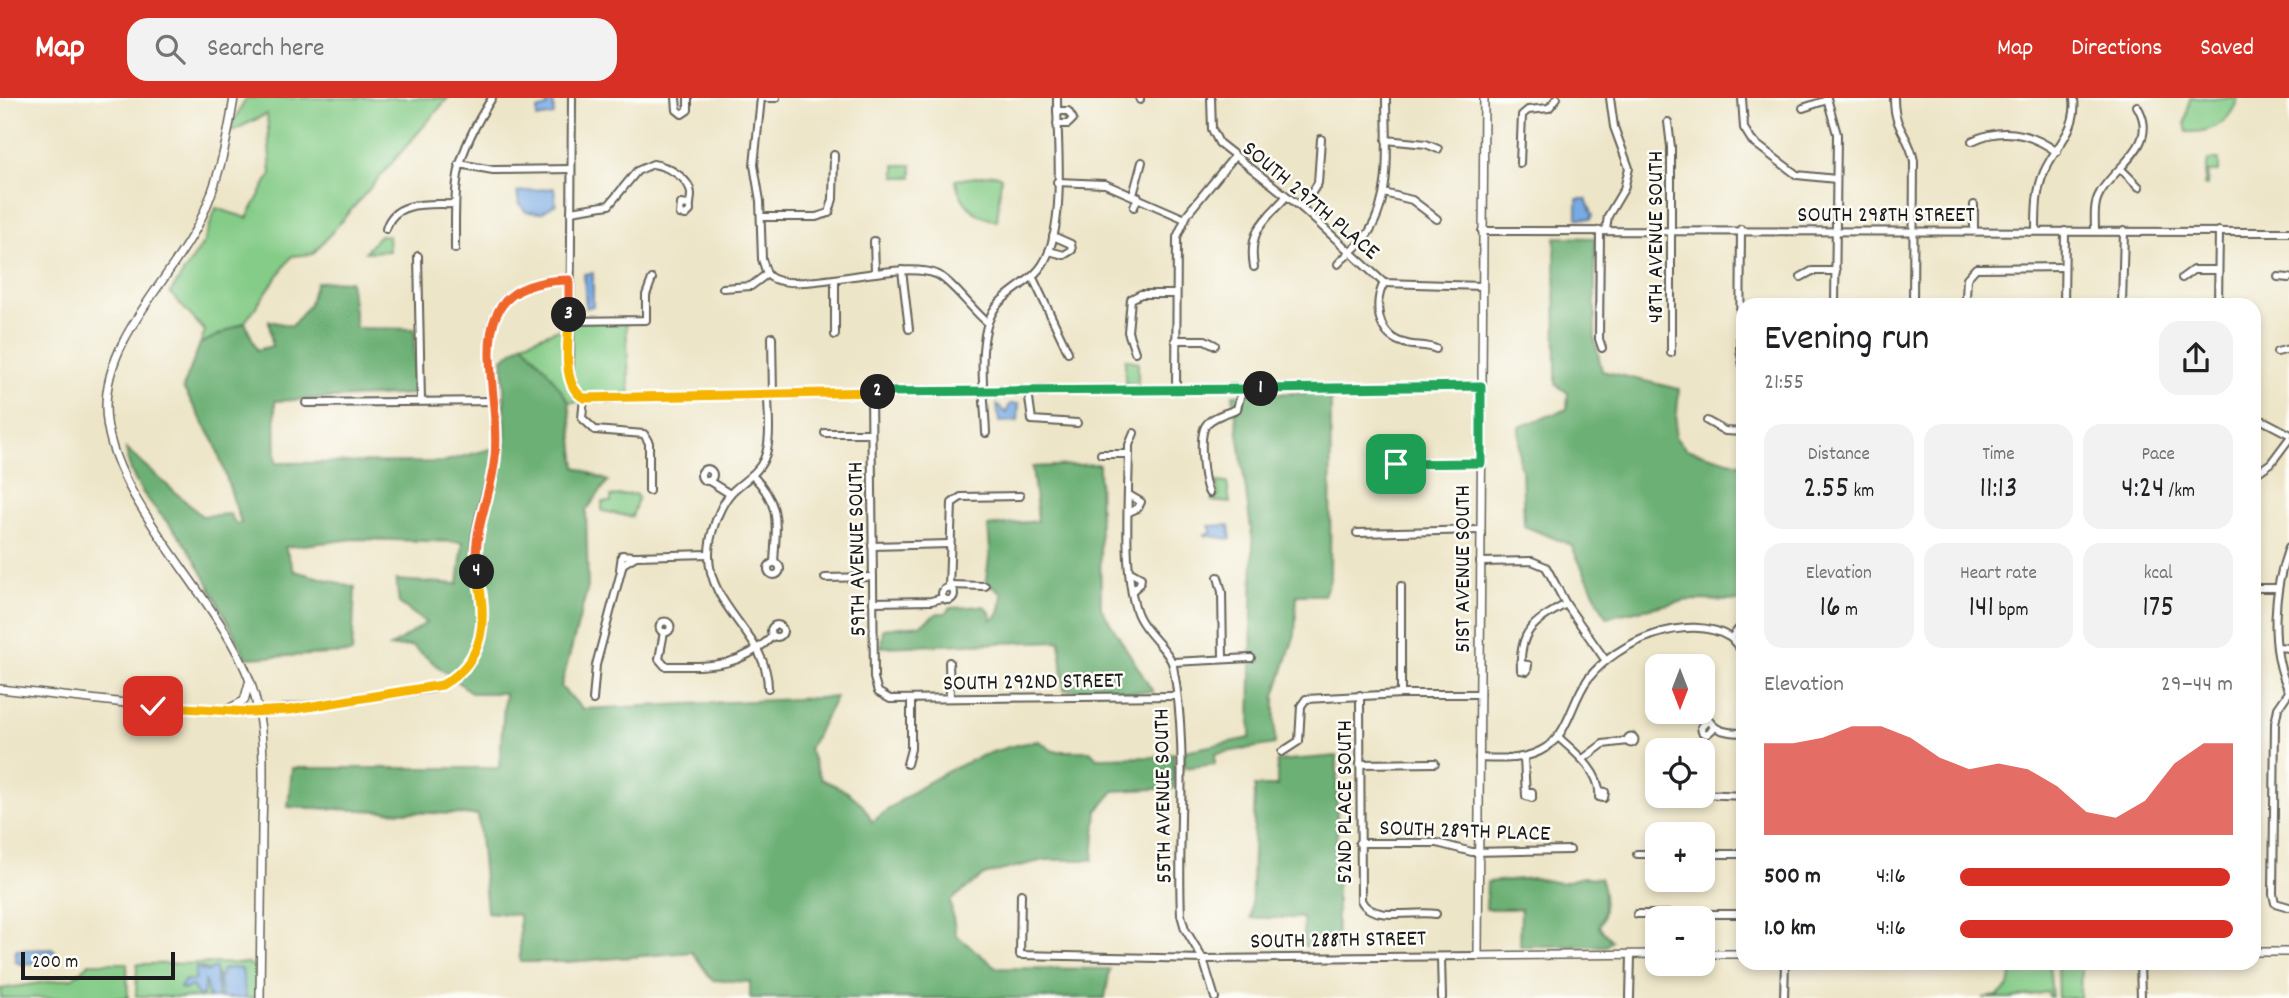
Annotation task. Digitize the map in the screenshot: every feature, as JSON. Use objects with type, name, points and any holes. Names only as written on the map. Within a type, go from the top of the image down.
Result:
[{"type":"main road","points":[[234,98],[223,159],[207,204],[187,244],[120,349],[110,375],[106,404],[109,438],[120,470],[192,581],[248,676],[257,712],[262,771],[260,998]]},
{"type":"main road","name":"51ST AVENUE SOUTH","points":[[1478,956],[1483,98]]},
{"type":"main road","points":[[220,711],[244,701],[249,690],[248,676]]},
{"type":"main road","points":[[0,689],[220,711],[257,712]]},
{"type":"main road","points":[[2261,952],[2289,952]]},
{"type":"main road","name":"SOUTH 288TH STREET","points":[[1478,956],[1645,954]]},
{"type":"main road","points":[[1715,954],[1736,954]]},
{"type":"street","points":[[225,98],[234,98]]},
{"type":"street","points":[[455,249],[455,204],[459,164],[465,143],[492,98]]},
{"type":"street","points":[[572,98],[570,373],[576,393],[584,398],[872,392],[1481,386]]},
{"type":"street","points":[[676,98],[677,110],[682,114],[688,110],[688,98]]},
{"type":"street","points":[[776,98],[762,98],[754,158],[761,217],[762,259],[767,274],[784,282],[835,279],[875,271],[924,271],[942,277],[987,322]]},
{"type":"street","points":[[986,433],[984,342],[987,322],[998,304],[1033,278],[1049,251],[1053,236],[1057,183],[1057,98]]},
{"type":"street","name":"SOUTH 297TH PLACE","points":[[1211,98],[1213,129],[1219,143],[1303,208],[1384,283],[1482,286]]},
{"type":"street","points":[[1338,264],[1367,235],[1381,211],[1384,193],[1386,98]]},
{"type":"street","points":[[1602,348],[1599,339],[1603,230],[1627,184],[1629,168],[1614,127],[1610,98]]},
{"type":"street","points":[[1742,98],[1744,128],[1748,137],[1797,175],[1836,179]]},
{"type":"street","points":[[1894,98],[1896,123],[1913,156],[1913,298]]},
{"type":"street","points":[[2036,231],[2039,184],[2072,125],[2074,98]]},
{"type":"street","points":[[1803,108],[1827,99],[1837,131],[1835,298]]},
{"type":"street","points":[[1520,163],[1522,115],[1528,110],[1549,108],[1556,101]]},
{"type":"street","points":[[2095,231],[2098,197],[2135,153],[2142,138],[2143,122],[2137,106]]},
{"type":"street","points":[[1057,110],[1068,111],[1073,119],[1068,124],[1057,124]]},
{"type":"street","name":"48TH AVENUE SOUTH","points":[[1668,122],[1671,353]]},
{"type":"street","points":[[1972,141],[1993,134],[2022,133],[2037,138],[2057,152]]},
{"type":"street","points":[[1303,208],[1318,183],[1321,139]]},
{"type":"street","points":[[1386,141],[1426,144],[1438,149]]},
{"type":"street","points":[[761,217],[816,217],[829,213],[833,202],[834,155]]},
{"type":"street","points":[[1176,391],[1177,237],[1185,219],[1234,157]]},
{"type":"street","points":[[1134,207],[1142,162]]},
{"type":"street","points":[[459,164],[493,170],[571,169]]},
{"type":"street","points":[[570,211],[609,205],[637,170],[650,164],[666,167],[685,180],[691,192],[689,205]]},
{"type":"street","points":[[2121,169],[2139,187]]},
{"type":"street","points":[[1057,183],[1102,183],[1185,219]]},
{"type":"street","points":[[1384,193],[1412,200],[1437,219]]},
{"type":"street","points":[[1254,267],[1251,252],[1254,236],[1286,197]]},
{"type":"street","points":[[386,229],[391,218],[408,206],[455,204]]},
{"type":"street","points":[[1974,205],[1974,230]]},
{"type":"street","points":[[1740,298],[1741,229]]},
{"type":"street","name":"SOUTH 298TH STREET","points":[[1482,231],[1741,229],[2289,232]]},
{"type":"street","points":[[2064,298],[2066,231]]},
{"type":"street","points":[[2122,298],[2124,231]]},
{"type":"street","points":[[2218,298],[2219,232]]},
{"type":"street","points":[[1049,251],[1064,255],[1072,250],[1071,244],[1053,236]]},
{"type":"street","points":[[874,241],[875,271]]},
{"type":"street","points":[[418,256],[421,401]]},
{"type":"street","points":[[1966,298],[1970,273],[1976,268],[2064,267]]},
{"type":"street","points":[[902,270],[909,329]]},
{"type":"street","points":[[2182,278],[2193,270],[2218,270]]},
{"type":"street","points":[[1801,277],[1812,271],[1836,271]]},
{"type":"street","points":[[723,288],[751,286],[767,274]]},
{"type":"street","points":[[2278,277],[2289,278]]},
{"type":"street","points":[[1033,278],[1068,352]]},
{"type":"street","points":[[569,321],[646,320],[646,295],[652,279]]},
{"type":"street","points":[[835,279],[835,335]]},
{"type":"street","points":[[257,712],[436,688],[455,677],[478,648],[484,621],[475,544],[495,460],[496,401],[489,359],[491,328],[504,301],[524,289],[545,282],[569,280]]},
{"type":"street","points":[[1384,283],[1377,309],[1387,331],[1404,344],[1425,344],[1436,349]]},
{"type":"street","points":[[1135,352],[1128,332],[1131,299],[1141,294],[1175,294]]},
{"type":"street","points":[[768,688],[768,676],[759,649],[722,600],[709,554],[719,516],[730,494],[762,464],[766,450],[771,395],[772,337]]},
{"type":"street","points":[[1175,340],[1205,340],[1215,345]]},
{"type":"street","points":[[2277,352],[2289,349]]},
{"type":"street","points":[[1209,493],[1203,474],[1203,432],[1214,418],[1237,409],[1242,389]]},
{"type":"street","points":[[1028,391],[1032,420],[1077,423]]},
{"type":"street","name":"59TH AVENUE SOUTH","points":[[872,392],[876,687],[890,699]]},
{"type":"street","points":[[584,398],[582,418],[595,430],[644,434],[649,443],[649,491]]},
{"type":"street","points":[[306,403],[496,401]]},
{"type":"street","points":[[1707,421],[1722,430],[1736,431]]},
{"type":"street","points":[[2261,470],[2271,463],[2289,437],[2264,421]]},
{"type":"street","points":[[825,433],[871,433]]},
{"type":"street","points":[[1134,433],[1129,454],[1130,572],[1132,591],[1143,628],[1173,662],[1251,658]]},
{"type":"street","points":[[1101,454],[1129,454]]},
{"type":"street","points":[[1382,466],[1481,463]]},
{"type":"street","points":[[752,475],[767,489],[775,506],[774,563]]},
{"type":"street","points":[[709,481],[730,494]]},
{"type":"street","points":[[1129,495],[1141,502],[1138,508],[1129,512]]},
{"type":"street","points":[[949,586],[951,514],[955,500],[961,497],[1020,496]]},
{"type":"street","points":[[1357,533],[1481,530]]},
{"type":"street","points":[[873,546],[950,544]]},
{"type":"street","points":[[2289,547],[2277,588],[2278,665],[2289,692],[2278,708],[2275,724],[2275,903],[2289,907]]},
{"type":"street","points":[[593,700],[596,665],[622,555],[709,554]]},
{"type":"street","points":[[620,569],[626,561],[636,556]]},
{"type":"street","points":[[1480,562],[1532,561],[1546,566],[1566,604],[1606,661]]},
{"type":"street","points":[[825,578],[873,576]]},
{"type":"street","points":[[1218,577],[1222,592],[1223,658]]},
{"type":"street","points":[[873,602],[930,601],[943,597],[942,592],[949,586],[985,586]]},
{"type":"street","points":[[1401,586],[1401,694]]},
{"type":"street","points":[[2261,588],[2277,588]]},
{"type":"street","points":[[1521,664],[1519,652],[1527,631],[1566,604]]},
{"type":"street","points":[[1479,758],[1524,758],[1546,748],[1558,737],[1581,690],[1606,661],[1627,648],[1684,626],[1707,627],[1731,638],[1736,644]]},
{"type":"street","points":[[664,632],[659,659],[665,666],[726,664],[759,649],[773,636]]},
{"type":"street","points":[[1731,638],[1736,632]]},
{"type":"street","points":[[2277,648],[2289,648]]},
{"type":"street","points":[[949,662],[950,698]]},
{"type":"street","name":"55TH AVENUE SOUTH","points":[[1173,662],[1182,746],[1181,915],[1185,929],[1203,959],[1215,998]]},
{"type":"street","points":[[1282,752],[1294,747],[1300,739],[1304,700],[1360,695],[1480,695]]},
{"type":"street","name":"52ND PLACE SOUTH","points":[[1360,695],[1360,890],[1365,907],[1378,912],[1436,914]]},
{"type":"street","name":"SOUTH 292ND STREET","points":[[890,699],[1176,696]]},
{"type":"street","points":[[907,764],[911,749],[911,699]]},
{"type":"street","points":[[1711,724],[1724,733],[1736,733]]},
{"type":"street","points":[[1558,737],[1583,759],[1600,791]]},
{"type":"street","points":[[1583,759],[1603,744],[1628,741]]},
{"type":"street","points":[[1524,758],[1527,792]]},
{"type":"street","points":[[1360,764],[1435,763]]},
{"type":"street","points":[[1715,795],[1736,796]]},
{"type":"street","name":"SOUTH 289TH PLACE","points":[[1359,843],[1437,843],[1479,852],[1570,850]]},
{"type":"street","points":[[1637,854],[1645,854]]},
{"type":"street","points":[[1715,854],[1736,854]]},
{"type":"street","name":"SOUTH 288TH STREET","points":[[1021,894],[1020,955],[1203,959],[1478,956]]},
{"type":"street","points":[[1637,914],[1736,914]]},
{"type":"street","points":[[1630,998],[1631,955]]},
{"type":"street","points":[[1441,957],[1442,998]]},
{"type":"street","points":[[1784,998],[1785,970]]},
{"type":"street","points":[[2140,970],[2141,998]]},
{"type":"green space","points":[[246,98],[448,98],[313,254],[292,256],[245,322],[200,344],[205,331],[170,293],[204,242],[216,208],[247,218],[271,174],[267,114],[228,133]]},
{"type":"green space","points":[[2190,98],[2238,98],[2235,107],[2219,125],[2205,131],[2187,132],[2185,123]]},
{"type":"green space","points":[[2208,160],[2219,160],[2219,172],[2208,172],[2207,186],[2204,186]]},
{"type":"green space","points":[[895,165],[912,165],[912,177],[895,177]]},
{"type":"green space","points":[[995,174],[1001,177],[997,221],[981,216],[970,208],[961,196],[955,180]]},
{"type":"green space","points":[[380,235],[388,236],[389,251],[365,252]]},
{"type":"green space","points":[[1555,237],[1595,238],[1595,341],[1602,371],[1679,389],[1675,437],[1686,449],[1736,463],[1736,601],[1689,600],[1606,617],[1571,545],[1524,526],[1519,427],[1567,409],[1568,393],[1556,385]]},
{"type":"green space","points":[[350,281],[356,328],[415,329],[413,394],[275,401],[276,463],[442,462],[506,445],[503,359],[523,343],[547,370],[569,402],[576,467],[608,481],[586,511],[588,587],[561,687],[583,709],[836,697],[809,749],[821,779],[845,790],[858,800],[872,822],[909,794],[950,770],[1016,745],[1039,741],[1053,751],[1090,751],[1097,758],[1154,757],[1174,753],[1174,788],[1114,791],[1097,811],[1093,860],[1044,860],[984,875],[950,901],[956,935],[997,968],[1110,969],[1105,998],[750,998],[750,982],[712,980],[692,952],[569,962],[520,962],[519,915],[487,912],[478,815],[288,807],[292,768],[499,768],[505,693],[472,693],[412,646],[390,647],[426,623],[399,603],[396,580],[458,584],[463,542],[355,539],[285,547],[294,571],[355,587],[352,653],[247,658],[191,553],[143,492],[129,465],[126,449],[202,516],[230,514],[236,524],[241,523],[215,443],[183,388],[200,344],[245,322],[257,350],[272,346],[269,321],[292,326],[309,305],[316,282]]},
{"type":"green space","points":[[626,320],[630,402],[569,402],[547,370],[523,343],[569,325],[569,321]]},
{"type":"green space","points":[[1125,359],[1138,362],[1138,383],[1125,383]]},
{"type":"green space","points":[[1331,392],[1330,580],[1324,595],[1297,595],[1295,634],[1275,696],[1275,744],[1215,754],[1215,764],[1184,768],[1184,751],[1250,738],[1253,544],[1233,395]]},
{"type":"green space","points":[[1099,464],[1101,608],[1153,692],[1064,690],[1060,641],[881,647],[883,629],[920,625],[938,613],[946,613],[949,608],[984,606],[990,612],[991,620],[995,618],[1000,609],[1002,593],[986,582],[990,549],[988,526],[1038,521],[1032,467]]},
{"type":"green space","points":[[1216,482],[1227,483],[1230,503],[1212,501],[1219,495]]},
{"type":"green space","points":[[636,494],[638,498],[632,517],[602,511],[602,502],[611,502],[611,496]]},
{"type":"green space","points":[[1337,756],[1337,948],[1304,946],[1303,918],[1251,918],[1255,786],[1277,786],[1277,761]]},
{"type":"green space","points":[[1582,877],[1600,878],[1604,903],[1599,927],[1612,941],[1606,946],[1520,946],[1521,909],[1486,909],[1487,882],[1534,878],[1561,883]]},
{"type":"green space","points":[[90,963],[127,963],[128,998],[1,998],[0,989],[73,978]]},
{"type":"green space","points":[[248,963],[258,969],[257,998],[246,998],[221,989],[222,998],[218,998],[217,974],[201,967],[196,972],[194,981],[187,986],[204,989],[202,982],[205,979],[209,998],[136,996],[137,964]]},
{"type":"green space","points":[[2013,970],[2050,970],[2052,997],[2049,997],[2048,992],[2011,998],[1983,998],[1997,996],[2009,987]]},
{"type":"green space","points":[[2057,970],[2081,970],[2080,998],[2058,998]]},
{"type":"water","points":[[546,98],[553,98],[554,115],[537,118],[537,110],[547,107]]},
{"type":"water","points":[[554,188],[556,204],[541,213],[526,212],[519,203],[517,192]]},
{"type":"water","points":[[1577,199],[1586,199],[1593,215],[1591,219],[1577,218]]},
{"type":"water","points":[[593,273],[593,306],[586,308],[584,274]]},
{"type":"water","points":[[1010,404],[1019,404],[1018,421],[999,422],[997,405],[1006,413]]},
{"type":"water","points":[[1229,525],[1231,539],[1203,535],[1212,532],[1209,526]]},
{"type":"water","points":[[52,949],[57,954],[54,963],[20,964],[15,961],[16,950]]},
{"type":"water","points":[[196,967],[207,972],[215,968],[218,998],[209,998],[205,980],[203,995],[198,996],[192,986],[184,990],[180,988],[185,980],[195,981]]},
{"type":"water","points":[[242,969],[246,998],[222,998],[219,979],[222,970]]},
{"type":"route","points":[[153,706],[249,712],[289,710],[429,690],[442,685],[461,671],[478,648],[484,621],[475,544],[495,460],[497,435],[497,414],[488,354],[491,328],[498,310],[509,296],[545,282],[569,280],[570,381],[576,393],[587,398],[872,392],[1481,386],[1481,463],[1396,464]]}]
